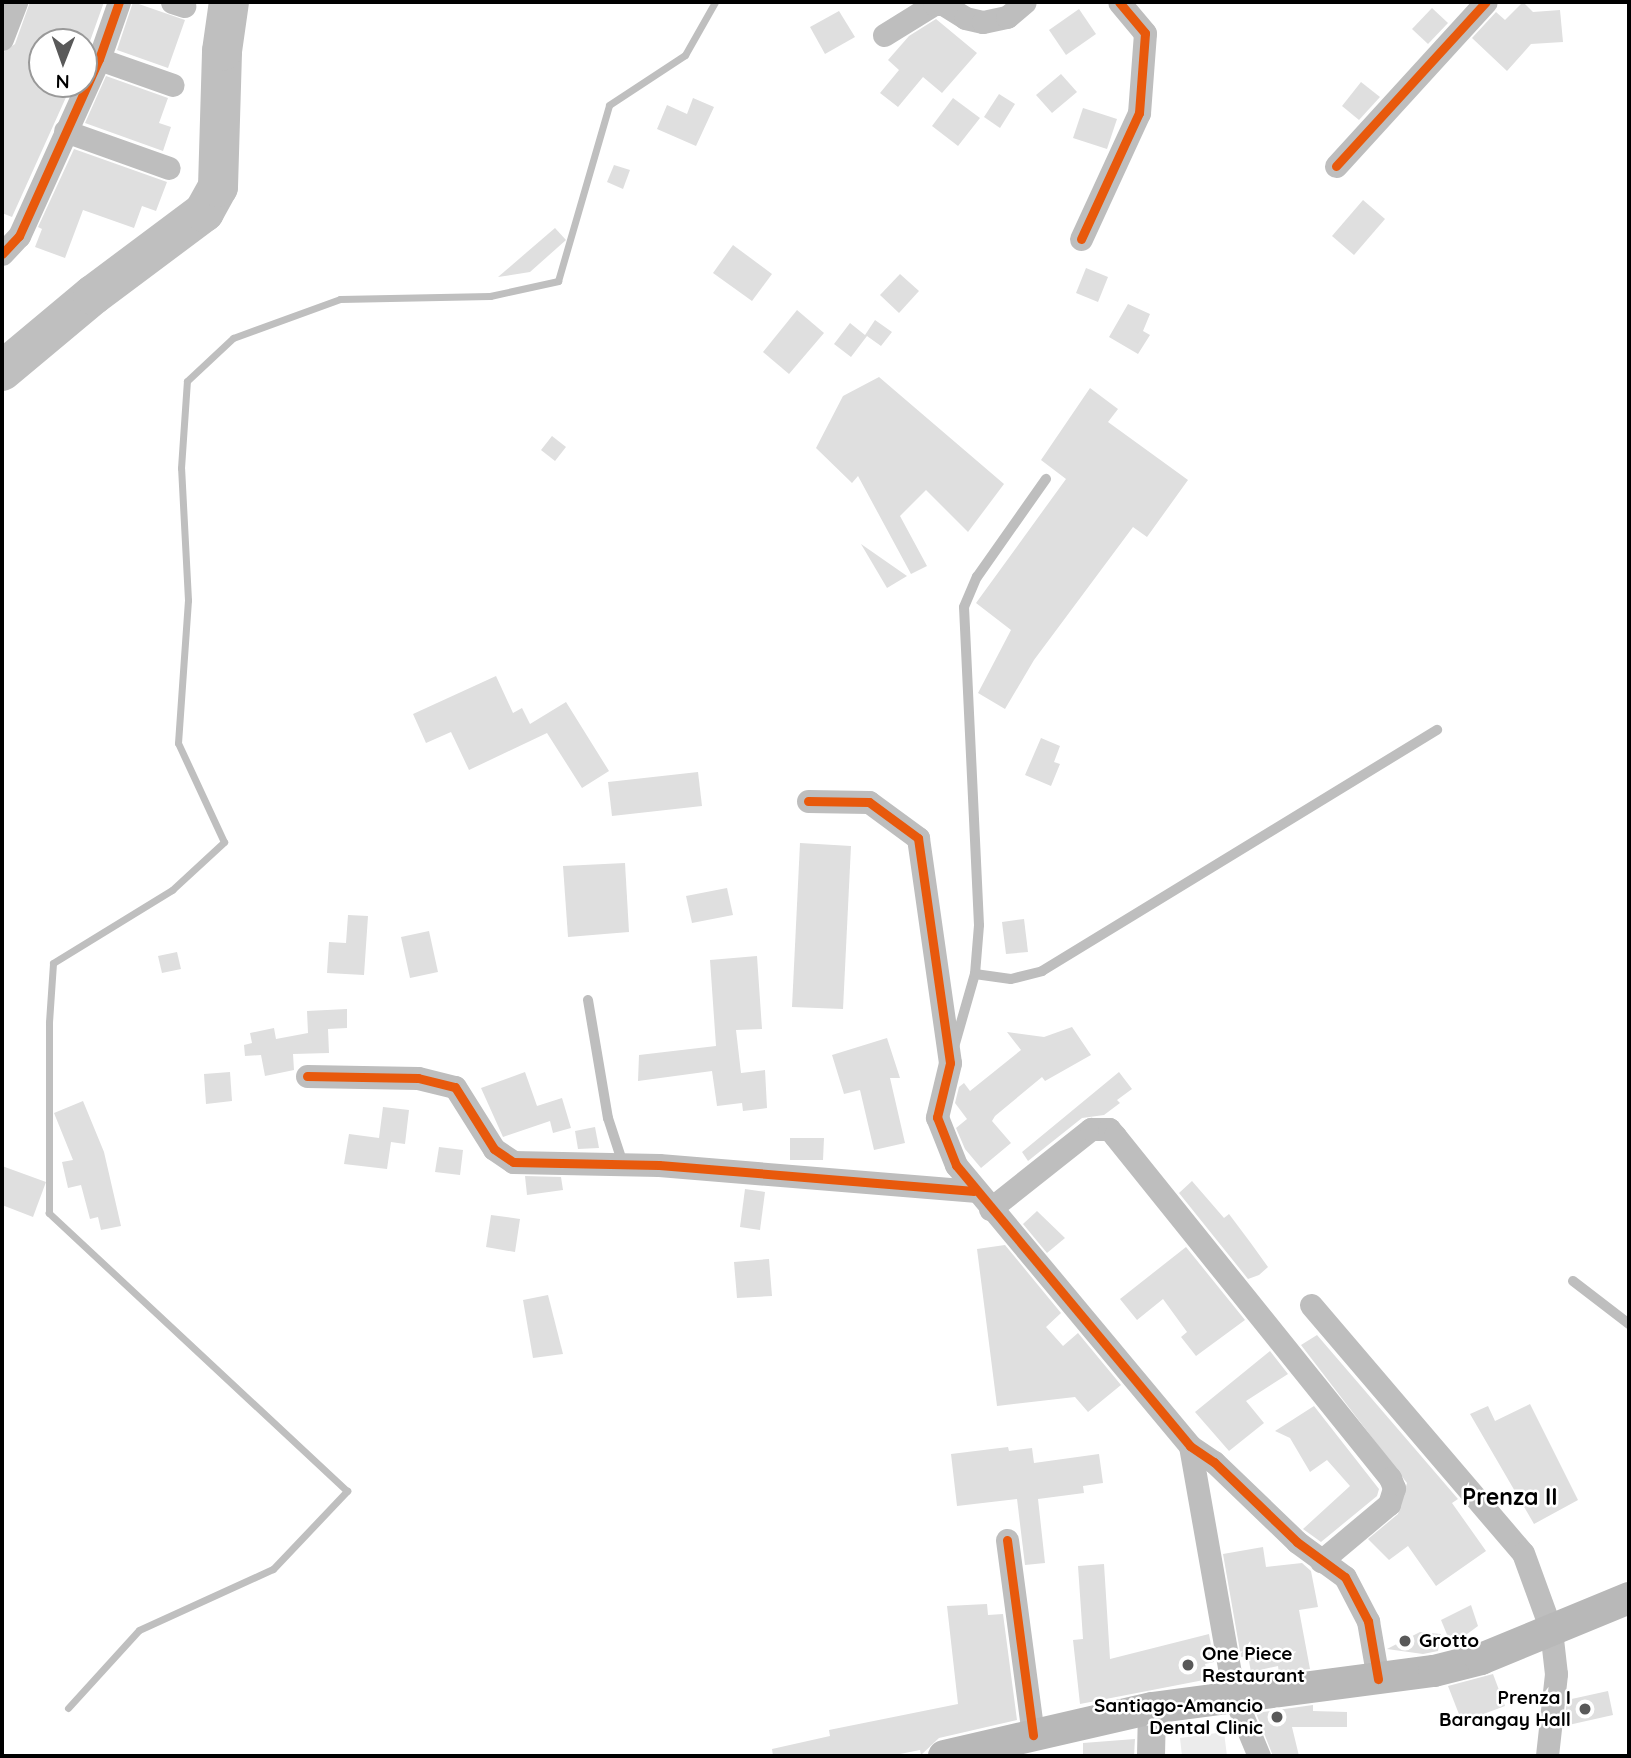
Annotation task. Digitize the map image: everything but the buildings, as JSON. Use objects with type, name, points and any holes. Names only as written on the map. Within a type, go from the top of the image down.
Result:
[{"type":"main road","points":[[944,1756],[1152,1708],[1378,1679],[1481,1658],[1629,1598]]},
{"type":"street","points":[[2,39],[16,2]]},
{"type":"street","points":[[2,254],[10,231],[65,131],[99,59],[118,2]]},
{"type":"street","points":[[884,35],[934,4],[943,4],[965,18],[983,22],[1007,17],[1025,2]]},
{"type":"street","points":[[1082,239],[1139,113],[1145,33],[1119,2]]},
{"type":"street","points":[[1336,166],[1486,2]]},
{"type":"street","points":[[99,59],[173,85]]},
{"type":"street","points":[[65,131],[169,168]]},
{"type":"street","points":[[808,801],[869,802],[918,838],[950,1063],[939,1102],[939,1129],[974,1191],[1190,1446],[1214,1462],[1321,1561],[1345,1577],[1360,1599],[1378,1679]]},
{"type":"street","points":[[307,1076],[418,1078],[455,1087],[494,1149],[513,1162],[623,1164],[974,1191]]},
{"type":"street","points":[[990,1209],[1091,1129],[1108,1129],[1115,1136],[1390,1478],[1394,1488],[1389,1504],[1321,1561]]},
{"type":"street","points":[[1311,1305],[1511,1535],[1523,1553],[1552,1630],[1556,1674],[1546,1756]]},
{"type":"street","points":[[1190,1446],[1234,1696],[1259,1756]]},
{"type":"street","points":[[1007,1540],[1033,1735]]},
{"type":"street","points":[[1151,1756],[1152,1708]]},
{"type":"lane","points":[[950,1063],[975,974],[979,925],[964,607],[977,577],[1046,479]]},
{"type":"lane","points":[[975,974],[1011,979],[1042,971],[1437,730]]},
{"type":"lane","points":[[588,1000],[608,1118],[623,1164]]},
{"type":"lane","points":[[1573,1280],[1629,1324]]},
{"type":"shaded area","points":[[1224,1732],[1227,1756],[1182,1756],[1180,1738]]},
{"type":"waterway","points":[[2,371],[93,295],[204,212],[218,187],[222,51],[229,2]]},
{"type":"waterway","points":[[68,1708],[139,1630],[273,1569],[347,1491],[49,1213],[49,1022],[53,963],[172,890],[224,842],[178,743],[188,600],[181,468],[187,381],[233,338],[340,299],[490,296],[558,281],[609,105],[685,55],[715,2]]},
{"type":"cycle path","points":[[2,254],[19,236],[99,59],[119,2]]},
{"type":"cycle path","points":[[1081,239],[1139,113],[1145,33],[1119,2]]},
{"type":"cycle path","points":[[1336,166],[1486,2]]},
{"type":"cycle path","points":[[808,801],[869,802],[918,838],[950,1063],[937,1117],[956,1165],[1190,1446],[1214,1462],[1297,1542],[1345,1577],[1368,1621],[1378,1679]]},
{"type":"cycle path","points":[[307,1076],[418,1078],[455,1087],[494,1149],[513,1162],[659,1165],[974,1191]]},
{"type":"cycle path","points":[[1007,1540],[1033,1735]]},
{"type":"place","name":"Grotto","points":[[1405,1641]]},
{"type":"place","name":"One Piece Restaurant","points":[[1188,1665]]},
{"type":"place","name":"Prenza I Barangay Hall","points":[[1585,1709]]},
{"type":"place","name":"Santiago-Amancio Dental Clinic","points":[[1277,1717]]},
{"type":"district","name":"Prenza II","points":[[1510,1497]]}]
